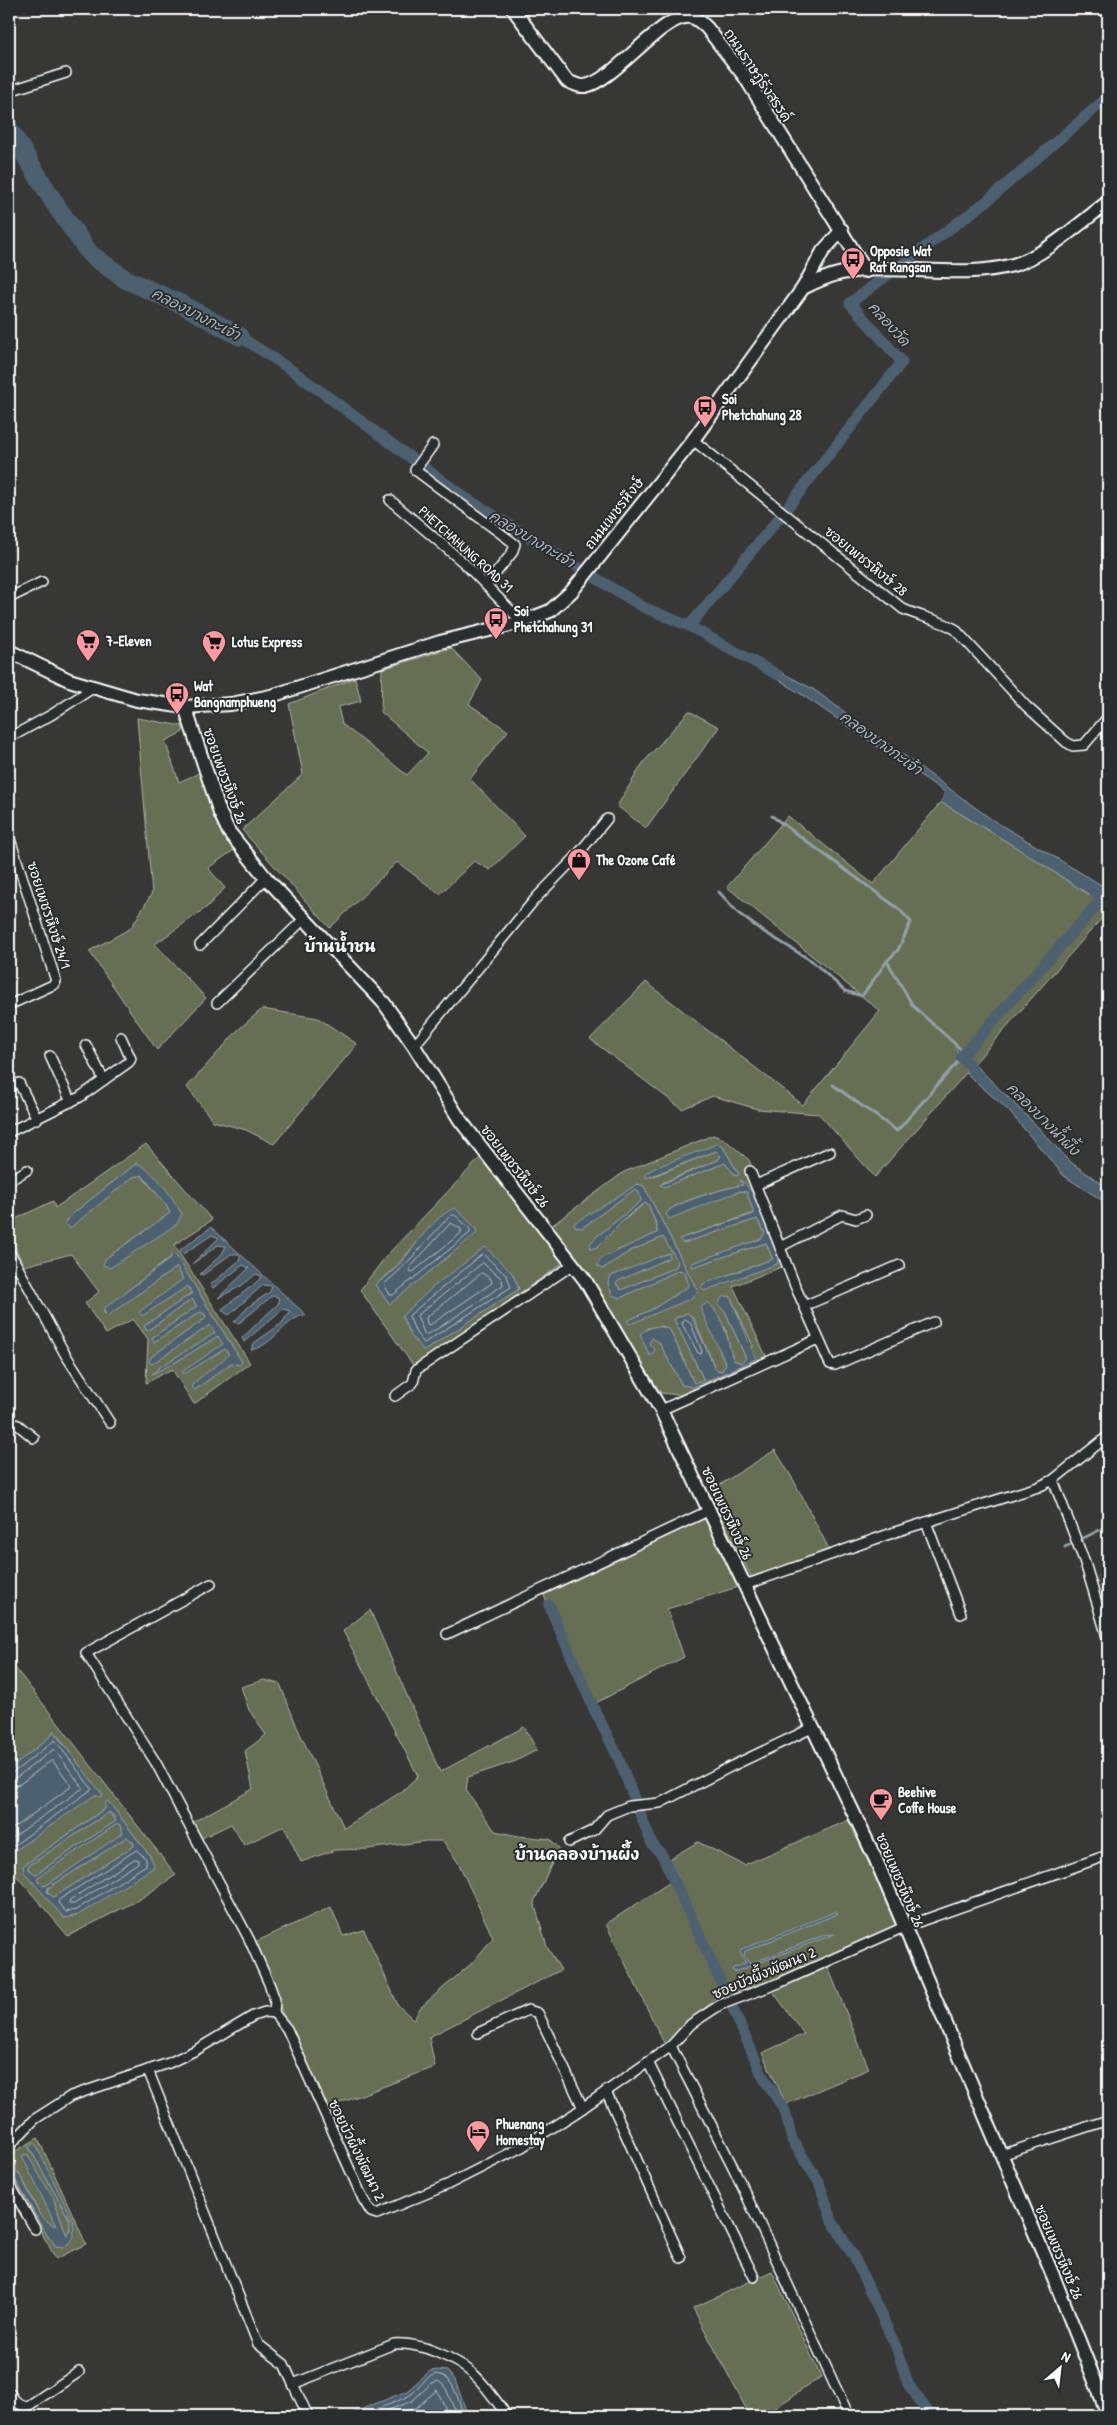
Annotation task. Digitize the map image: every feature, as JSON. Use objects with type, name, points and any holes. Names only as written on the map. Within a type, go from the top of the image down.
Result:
[{"type":"street","name":"ถนนราษฎ์รังสรรค์","points":[[513,9],[567,81],[579,86],[595,82],[671,23],[691,17],[700,21],[708,28],[745,77],[866,271]]},
{"type":"street","points":[[9,91],[66,73]]},
{"type":"street","name":"ถนนเพชรหึงษ์","points":[[9,651],[44,669],[93,688],[137,700],[185,707],[231,704],[271,696],[440,642],[522,622],[550,611],[572,591],[693,440],[803,288],[821,279],[842,273],[894,270],[991,270],[1015,264],[1033,256],[1108,202]]},
{"type":"street","points":[[803,288],[824,251],[842,230]]},
{"type":"street","name":"ซอยเพชรหึงษ์ 28","points":[[693,440],[903,609],[914,614],[941,620],[955,629],[1026,706],[1066,742],[1073,746],[1084,745],[1108,717]]},
{"type":"street","points":[[433,445],[415,470],[515,544],[512,553],[486,584]]},
{"type":"street","name":"PHETCHAHUNG ROAD 31","points":[[390,500],[486,584],[522,622]]},
{"type":"street","points":[[9,598],[42,582]]},
{"type":"street","points":[[9,738],[51,715],[93,688]]},
{"type":"street","name":"ซอยเพชรหึงษ์ 26","points":[[185,707],[220,813],[229,832],[266,878],[384,1003],[414,1046],[460,1120],[585,1280],[661,1410],[852,1810],[1054,2278],[1108,2414]]},
{"type":"street","points":[[414,1046],[536,898],[574,859],[607,819]]},
{"type":"street","name":"ซอยเพชรหึงษ์ 24/1","points":[[9,836],[56,981],[55,984],[9,1005]]},
{"type":"street","points":[[200,945],[266,878]]},
{"type":"street","points":[[217,1003],[305,918]]},
{"type":"street","points":[[9,1132],[71,1102],[131,1059],[121,1037]]},
{"type":"street","points":[[86,1044],[104,1080]]},
{"type":"street","points":[[50,1056],[71,1102]]},
{"type":"street","points":[[19,1083],[37,1118]]},
{"type":"street","points":[[756,1185],[830,1152]]},
{"type":"street","points":[[9,1181],[27,1170]]},
{"type":"street","points":[[750,1171],[828,1362],[834,1365],[934,1322]]},
{"type":"street","points":[[780,1247],[842,1215],[856,1219],[866,1215]]},
{"type":"street","points":[[9,1251],[64,1354],[110,1423]]},
{"type":"street","points":[[395,1396],[413,1383],[416,1370],[574,1264]]},
{"type":"street","points":[[804,1306],[900,1265]]},
{"type":"street","points":[[661,1410],[818,1339]]},
{"type":"street","points":[[9,1422],[18,1425],[34,1438]]},
{"type":"street","points":[[745,1585],[926,1522],[1038,1487],[1053,1480],[1108,1436]]},
{"type":"street","points":[[1053,1480],[1086,1563],[1108,1640]]},
{"type":"street","points":[[447,1634],[710,1510]]},
{"type":"street","points":[[926,1522],[960,1614]]},
{"type":"street","points":[[9,2146],[35,2119],[72,2096],[148,2070],[196,2050],[253,2016],[265,2012],[274,2013],[275,2000],[249,1940],[156,1764],[86,1653],[211,1584]]},
{"type":"street","points":[[569,1842],[594,1830],[607,1815],[636,1804],[660,1803],[812,1728]]},
{"type":"street","name":"ซอยบัวผึ้งพัฒนา 2","points":[[274,2013],[287,2029],[363,2199],[372,2212],[377,2214],[447,2186],[522,2147],[583,2108],[671,2046],[691,2024],[720,2005],[779,1983],[904,1927],[1108,1855]]},
{"type":"street","points":[[478,2032],[528,2010],[538,2013],[583,2108]]},
{"type":"street","points":[[671,2046],[734,2169],[849,2416]]},
{"type":"street","points":[[648,2062],[754,2277]]},
{"type":"street","points":[[148,2070],[258,2344],[284,2364],[308,2416]]},
{"type":"street","points":[[606,2091],[681,2258]]},
{"type":"street","points":[[1001,2155],[1108,2120]]},
{"type":"street","points":[[9,2183],[35,2229]]},
{"type":"street","points":[[293,2384],[394,2344],[408,2343],[448,2357],[469,2368],[488,2389],[507,2416]]},
{"type":"street","points":[[9,2392],[16,2402],[23,2406],[28,2406],[79,2372]]},
{"type":"shaded area","points":[[1108,1566],[1108,1621],[1094,1577]]},
{"type":"green space","points":[[451,648],[482,680],[469,704],[508,731],[470,779],[525,836],[490,870],[474,861],[440,894],[397,862],[330,928],[242,830],[303,774],[289,704],[355,678],[361,701],[338,707],[342,724],[407,775],[428,753],[381,712],[382,669]]},
{"type":"green space","points":[[689,711],[719,727],[646,828],[617,806],[643,763]]},
{"type":"green space","points":[[137,718],[183,726],[183,732],[165,741],[179,782],[199,773],[234,850],[208,868],[225,888],[207,907],[155,944],[206,998],[157,1050],[89,951],[131,928],[152,893]]},
{"type":"green space","points":[[941,802],[1014,846],[1108,907],[1108,911],[875,1177],[819,1114],[757,1109],[713,1096],[682,1109],[590,1039],[646,982],[803,1105],[880,1011],[727,887],[788,816],[873,884]]},
{"type":"green space","points":[[262,1009],[318,1018],[357,1044],[274,1144],[246,1130],[213,1121],[187,1087],[238,1030]]},
{"type":"green space","points":[[713,1135],[724,1139],[749,1160],[789,1264],[733,1286],[767,1358],[680,1395],[661,1393],[551,1226],[624,1172]],"holes":[[[717,1144],[723,1147],[739,1175],[736,1176],[725,1163],[664,1187],[662,1183],[718,1160],[721,1156],[716,1151],[651,1177]],[[741,1181],[754,1194],[777,1264],[705,1283],[773,1259],[766,1243],[692,1267],[693,1263],[761,1239],[765,1233],[757,1219],[683,1243],[679,1239],[754,1213],[747,1192],[740,1191],[669,1218],[666,1214],[670,1209],[689,1200],[743,1185]],[[638,1184],[644,1186],[698,1292],[627,1321],[653,1309],[689,1286],[685,1271],[679,1270],[620,1298],[611,1276],[625,1272],[616,1283],[621,1290],[676,1267],[678,1262],[663,1237],[630,1251],[602,1269],[601,1258],[657,1233],[657,1227],[648,1204],[645,1203],[618,1225],[595,1238],[642,1201],[639,1192],[635,1189],[582,1228],[575,1223]],[[730,1296],[753,1346],[743,1366],[693,1387],[682,1385],[659,1342],[652,1337],[649,1342],[647,1328],[662,1326],[670,1330],[694,1383],[704,1380],[674,1319],[687,1313],[694,1319],[716,1370],[722,1371],[726,1364],[720,1352],[725,1327],[733,1360],[741,1363],[746,1358],[725,1311]]]},
{"type":"green space","points":[[146,1144],[212,1220],[174,1245],[250,1363],[194,1404],[172,1369],[146,1383],[148,1339],[133,1319],[106,1334],[85,1303],[99,1292],[71,1254],[24,1266],[9,1234],[9,1222],[53,1201],[55,1208]],"holes":[[[137,1163],[182,1214],[105,1259],[170,1213],[166,1205],[141,1175],[133,1177],[65,1224],[71,1215]],[[175,1254],[242,1362],[231,1363],[195,1390],[195,1382],[218,1367],[229,1354],[225,1349],[215,1354],[224,1343],[218,1336],[174,1363],[153,1373],[216,1333],[209,1324],[152,1364],[151,1357],[206,1318],[205,1314],[200,1312],[154,1342],[152,1338],[197,1306],[192,1299],[147,1331],[144,1326],[192,1293],[188,1286],[142,1315],[183,1279],[177,1267],[108,1315],[104,1313],[104,1309]]]},
{"type":"green space","points":[[482,1156],[567,1260],[415,1368],[360,1290],[387,1255]],"holes":[[[419,1240],[390,1304],[375,1285],[391,1272]],[[512,1273],[519,1289],[423,1351]]]},
{"type":"green space","points":[[775,1450],[794,1481],[829,1549],[752,1578],[711,1497],[713,1489]]},
{"type":"green space","points":[[708,1517],[741,1586],[667,1609],[684,1657],[588,1707],[544,1595]]},
{"type":"green space","points":[[370,1610],[440,1772],[524,1727],[537,1750],[516,1761],[468,1777],[466,1790],[495,1831],[518,1836],[550,1839],[559,1848],[534,1902],[547,1947],[561,1970],[429,2037],[435,2067],[327,2108],[284,2017],[255,1942],[331,1907],[343,1936],[364,1930],[398,2005],[414,2020],[420,2008],[472,1963],[493,1938],[459,1864],[443,1841],[426,1841],[368,1849],[335,1850],[301,1862],[284,1826],[244,1845],[231,1824],[200,1839],[191,1823],[253,1789],[245,1751],[266,1735],[249,1710],[241,1687],[264,1680],[280,1684],[297,1727],[344,1828],[401,1792],[418,1776],[343,1631]]},
{"type":"green space","points":[[9,1660],[176,1875],[140,1899],[68,1936],[9,1867],[9,1852],[10,1854],[95,1794],[102,1795],[54,1731],[51,1736],[9,1770]],"holes":[[[108,1801],[150,1856],[153,1867],[64,1918],[23,1866],[107,1807]]]},
{"type":"green space","points":[[109,1812],[116,1821],[36,1874],[30,1872],[28,1866]]},
{"type":"green space","points":[[849,1820],[896,1920],[896,1925],[824,1957],[869,2069],[786,2104],[762,2053],[804,2034],[766,1982],[715,1999],[665,2045],[606,1924],[678,1877],[669,1859],[698,1842],[744,1865]],"holes":[[[837,1912],[837,1914],[745,1951],[744,1956],[750,1964],[825,1935],[832,1935],[734,1972],[733,1970],[746,1963],[740,1953],[743,1949]]]},
{"type":"green space","points":[[117,1824],[120,1825],[124,1833],[47,1885],[43,1886],[37,1880],[37,1877]]},
{"type":"green space","points":[[127,1837],[134,1843],[134,1846],[57,1895],[53,1897],[47,1892],[48,1888]]},
{"type":"green space","points":[[38,2138],[86,2244],[56,2259],[9,2173],[9,2155]],"holes":[[[29,2147],[73,2222],[65,2247],[56,2246],[47,2235],[12,2174],[14,2169],[20,2175],[37,2209],[48,2223],[56,2227],[53,2198],[67,2237],[70,2231],[70,2220]]]},
{"type":"green space","points":[[772,2271],[821,2377],[763,2416],[750,2416],[693,2308]]},
{"type":"water","points":[[767,665],[813,689],[991,819],[1108,889],[1108,907],[1014,846],[941,802],[945,792],[763,669]]},
{"type":"water","points":[[954,1044],[1034,1123],[1069,1161],[1108,1188],[1108,1204],[1064,1176],[1008,1110],[967,1074]]},
{"type":"water","points":[[717,1144],[723,1147],[739,1175],[736,1176],[725,1163],[664,1187],[660,1185],[718,1160],[721,1156],[716,1151],[646,1178],[646,1173],[657,1167]]},
{"type":"water","points":[[137,1163],[157,1179],[182,1214],[177,1224],[110,1268],[103,1265],[105,1259],[170,1213],[166,1205],[142,1175],[133,1177],[70,1228],[65,1224],[71,1215]]},
{"type":"water","points":[[740,1180],[752,1193],[763,1214],[779,1256],[777,1264],[704,1291],[701,1287],[705,1283],[773,1259],[766,1243],[692,1267],[692,1263],[761,1239],[765,1233],[757,1219],[683,1243],[679,1239],[754,1214],[747,1192],[740,1191],[669,1219],[666,1214],[678,1205],[714,1192],[743,1185]]},
{"type":"water","points":[[638,1184],[644,1186],[698,1292],[690,1299],[630,1324],[627,1321],[653,1309],[689,1286],[685,1272],[679,1270],[620,1298],[612,1295],[608,1283],[611,1276],[669,1253],[669,1258],[618,1281],[616,1284],[621,1290],[676,1267],[678,1262],[663,1237],[630,1251],[602,1269],[597,1266],[601,1258],[657,1233],[657,1226],[648,1204],[645,1203],[631,1213],[597,1247],[591,1249],[590,1244],[595,1238],[641,1201],[639,1192],[635,1189],[582,1228],[576,1227],[574,1223]]},
{"type":"water","points":[[455,1208],[475,1227],[477,1233],[390,1304],[375,1285],[391,1273],[437,1220]]},
{"type":"water","points":[[211,1227],[306,1315],[293,1320],[267,1343],[251,1350],[254,1343],[282,1323],[290,1311],[283,1309],[244,1342],[242,1338],[279,1303],[278,1297],[272,1296],[239,1323],[234,1322],[249,1306],[270,1292],[272,1286],[263,1285],[229,1315],[221,1310],[262,1276],[256,1274],[241,1286],[218,1298],[249,1268],[243,1265],[213,1288],[210,1285],[240,1260],[240,1254],[231,1254],[203,1275],[200,1274],[222,1254],[226,1246],[218,1245],[191,1265],[219,1238],[212,1235],[183,1254],[180,1250]]},
{"type":"water","points":[[485,1247],[512,1273],[519,1289],[424,1351],[411,1336],[402,1316],[433,1287]]},
{"type":"water","points":[[171,1253],[175,1254],[242,1362],[239,1365],[231,1363],[195,1390],[191,1386],[229,1354],[225,1349],[184,1374],[182,1372],[223,1344],[218,1336],[152,1374],[160,1367],[215,1333],[210,1325],[152,1364],[149,1362],[151,1357],[206,1318],[205,1314],[200,1312],[154,1342],[152,1338],[197,1306],[192,1299],[147,1331],[144,1326],[192,1293],[188,1286],[142,1316],[139,1312],[183,1279],[177,1267],[107,1316],[103,1309],[171,1258]]},
{"type":"water","points":[[730,1296],[756,1359],[693,1387],[682,1385],[659,1342],[652,1338],[649,1343],[655,1350],[650,1356],[640,1334],[647,1329],[655,1327],[670,1330],[694,1383],[704,1380],[674,1319],[687,1313],[691,1316],[716,1370],[722,1371],[726,1364],[700,1308],[708,1302],[713,1308],[725,1329],[733,1360],[741,1363],[746,1358],[725,1311],[718,1305],[722,1297]]},
{"type":"water","points":[[53,1731],[103,1795],[100,1797],[95,1795],[10,1854],[9,1770],[51,1736]]},
{"type":"water","points":[[108,1801],[150,1856],[154,1864],[153,1868],[78,1915],[64,1918],[24,1872],[23,1866],[106,1808],[104,1804]],"holes":[[[109,1812],[116,1821],[36,1874],[28,1869],[28,1866]],[[117,1824],[120,1825],[123,1833],[47,1885],[43,1886],[37,1880],[38,1877]],[[127,1837],[134,1843],[134,1846],[57,1895],[53,1897],[47,1892],[48,1888]]]},
{"type":"water","points":[[837,1911],[837,1914],[745,1951],[744,1956],[750,1964],[825,1935],[835,1934],[734,1972],[732,1969],[746,1963],[740,1953],[742,1949]]},
{"type":"water","points":[[35,2143],[73,2222],[74,2237],[65,2247],[56,2246],[47,2235],[12,2174],[14,2168],[42,2216],[56,2226],[22,2156],[27,2154],[53,2198],[67,2236],[70,2231],[70,2220],[29,2147]]},
{"type":"water","points":[[430,2371],[447,2371],[455,2380],[468,2416],[345,2416],[407,2391]]},
{"type":"waterway","name":"คลองวัด","points":[[787,508],[902,362],[850,303],[987,201],[1108,97]]},
{"type":"waterway","name":"คลองบางกะเจ้า","points":[[9,129],[57,207],[90,254],[125,279],[185,306],[239,336]]},
{"type":"waterway","name":"คลองบางกะเจ้า","points":[[239,336],[293,371],[464,497],[643,607],[689,626],[778,675]]},
{"type":"waterway","name":"คลองวัด","points":[[689,626],[781,516]]},
{"type":"waterway","points":[[772,816],[899,909],[911,922],[898,950],[887,961],[913,1006],[965,1053]]},
{"type":"waterway","points":[[719,892],[738,913],[761,930],[812,961],[845,991],[862,996],[887,961]]},
{"type":"waterway","points":[[969,1065],[961,1057],[1103,898],[1095,893]]},
{"type":"waterway","points":[[833,1085],[897,1131],[961,1058]]},
{"type":"waterway","points":[[1065,1547],[1108,1526]]},
{"type":"waterway","points":[[549,1605],[594,1709],[618,1757],[652,1844],[662,1855],[763,2077],[785,2111],[792,2140],[819,2182],[832,2221],[854,2257],[897,2349],[908,2384],[931,2416]]},
{"type":"place","name":"Opposie Wat Rat Rangsan","points":[[853,280]]},
{"type":"place","name":"Soi Phetchahung 28","points":[[705,428]]},
{"type":"place","name":"Soi Phetchahung 31","points":[[496,640]]},
{"type":"place","name":"7-Eleven","points":[[88,662]]},
{"type":"place","name":"Lotus Express","points":[[214,663]]},
{"type":"place","name":"Wat Bangnamphueng","points":[[177,715]]},
{"type":"place","name":"The Ozone Café","points":[[579,881]]},
{"type":"place","name":"Beehive Coffe House","points":[[881,1821]]},
{"type":"place","name":"Phuenang Homestay","points":[[478,2153]]},
{"type":"district","name":"บ้านน้ำชน","points":[[340,946]]},
{"type":"district","name":"บ้านคลองบ้านผึ้ง","points":[[577,1854]]},
{"type":"water label","name":"คลองบางน้ำผึ้ง","points":[[1043,1119]]}]
